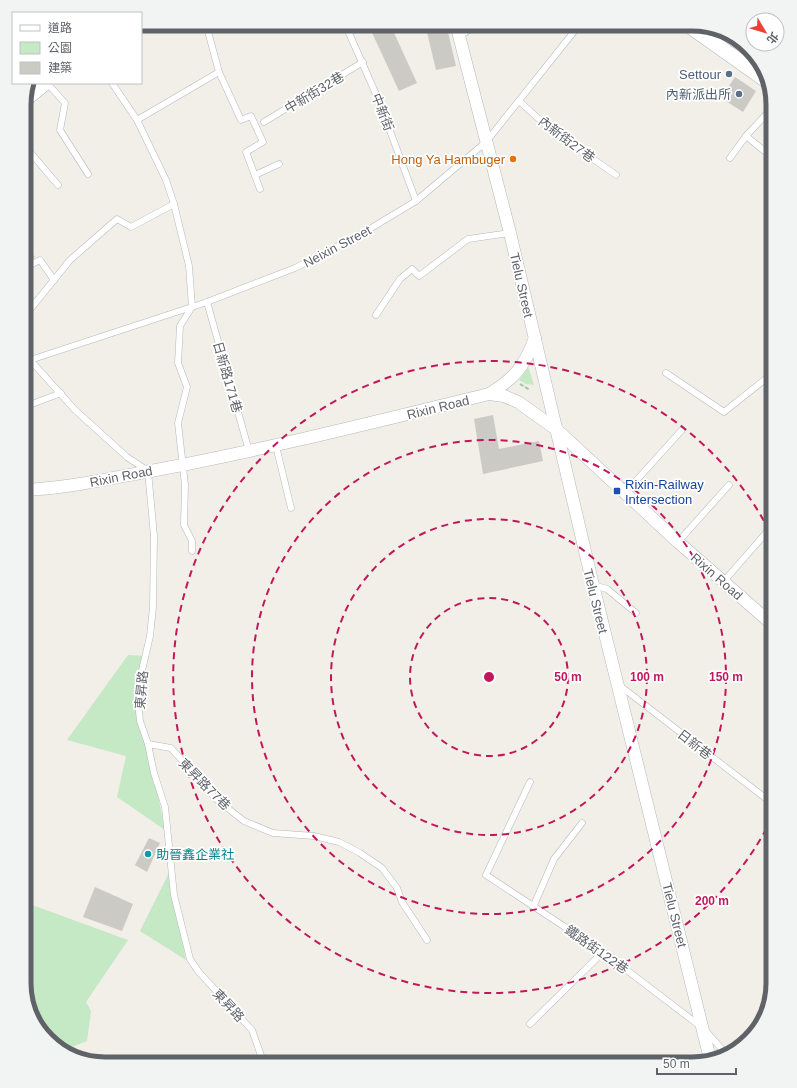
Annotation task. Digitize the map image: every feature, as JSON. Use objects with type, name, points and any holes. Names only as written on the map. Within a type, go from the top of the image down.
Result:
[{"type":"street","name":"Tielu Street","points":[[458,31],[510,233],[616,683],[704,1029],[709,1055]]},
{"type":"street","points":[[699,31],[735,52],[759,73]]},
{"type":"street","points":[[32,94],[45,84]]},
{"type":"street","points":[[489,394],[513,378],[519,371],[528,356],[535,338]]},
{"type":"street","name":"Rixin Road","points":[[31,490],[66,487],[182,465],[276,446],[489,394],[504,396],[518,402],[556,429],[678,542],[766,619]]},
{"type":"lane","points":[[208,31],[219,72],[241,120],[251,116],[263,142],[246,152],[260,189]]},
{"type":"lane","name":"中新街","points":[[348,31],[363,62],[416,201]]},
{"type":"lane","name":"Neixin Street","points":[[31,360],[207,302],[295,268],[358,236],[416,201],[486,142],[574,31]]},
{"type":"lane","name":"中新街32巷","points":[[264,122],[363,62]]},
{"type":"lane","points":[[137,120],[219,72]]},
{"type":"lane","points":[[47,84],[65,103],[60,130],[88,174]]},
{"type":"lane","points":[[113,84],[137,120],[166,180],[174,204],[188,266],[192,307],[180,326],[178,363],[187,387],[178,422],[185,485],[184,525],[192,541],[192,551]]},
{"type":"lane","name":"內新街27巷","points":[[519,101],[549,128],[616,174]]},
{"type":"lane","points":[[730,158],[746,136],[766,115]]},
{"type":"lane","points":[[746,136],[766,152]]},
{"type":"lane","points":[[31,153],[58,184]]},
{"type":"lane","points":[[255,175],[279,164]]},
{"type":"lane","points":[[31,308],[79,251],[117,219],[131,227],[174,204]]},
{"type":"lane","points":[[376,316],[400,279],[412,269],[419,276],[468,239],[510,233]]},
{"type":"lane","points":[[31,264],[40,260],[54,280]]},
{"type":"lane","name":"日新路171巷","points":[[207,302],[249,451]]},
{"type":"lane","points":[[31,360],[75,410],[127,457],[148,471]]},
{"type":"lane","points":[[666,373],[724,412],[766,379]]},
{"type":"lane","points":[[31,404],[61,393]]},
{"type":"lane","points":[[625,494],[681,431]]},
{"type":"lane","points":[[276,446],[291,508]]},
{"type":"lane","name":"東昇路","points":[[148,471],[154,536],[153,607],[150,636],[140,679],[138,702],[140,721],[148,744],[154,773],[165,807],[174,895],[190,959],[198,971],[252,1030],[262,1057]]},
{"type":"lane","points":[[678,542],[729,485]]},
{"type":"lane","points":[[724,581],[766,533]]},
{"type":"lane","points":[[593,585],[607,589],[636,613]]},
{"type":"lane","name":"日新巷","points":[[616,683],[766,799]]},
{"type":"lane","name":"東昇路77巷","points":[[148,744],[171,748],[216,799],[244,821],[273,833],[314,836],[339,842],[360,853],[382,868],[397,888],[402,902],[427,940]]},
{"type":"lane","name":"鐵路街122巷","points":[[530,782],[486,875],[534,905],[603,952],[704,1029],[723,1050]]},
{"type":"lane","points":[[534,905],[554,859],[582,823]]},
{"type":"lane","points":[[530,1024],[603,952]]},
{"type":"path","points":[[517,382],[530,390]]},
{"type":"path","points":[[525,392],[534,388]]},
{"type":"green space","points":[[528,368],[534,385],[526,384],[519,380]]},
{"type":"green space","points":[[128,655],[145,656],[139,702],[165,830],[117,797],[126,756],[67,740]]},
{"type":"green space","points":[[169,873],[186,960],[140,931]]},
{"type":"green space","points":[[31,905],[128,940],[86,1002],[91,1011],[87,1041],[70,1048],[64,1045],[49,1032],[37,1012],[31,984]]},
{"type":"building","points":[[371,31],[393,31],[417,83],[399,91]]},
{"type":"building","points":[[427,31],[448,31],[456,66],[436,70]]},
{"type":"building","name":"內新派出所","points":[[735,77],[756,91],[743,112],[721,98]]},
{"type":"building","points":[[31,253],[35,257],[31,259]]},
{"type":"building","points":[[493,415],[499,449],[539,441],[543,461],[483,474],[474,419]]},
{"type":"building","name":"助晉鑫企業社","points":[[149,838],[160,843],[147,872],[135,865]]},
{"type":"building","points":[[95,887],[133,904],[122,931],[83,917]]},
{"type":"place","name":"Settour","points":[[729,74]]},
{"type":"place","name":"內新派出所","points":[[739,94]]},
{"type":"place","name":"Hong Ya Hambuger","points":[[513,159]]},
{"type":"place","name":"Rixin-Railway Intersection","points":[[617,491]]},
{"type":"place","name":"助晉鑫企業社","points":[[148,854]]}]
